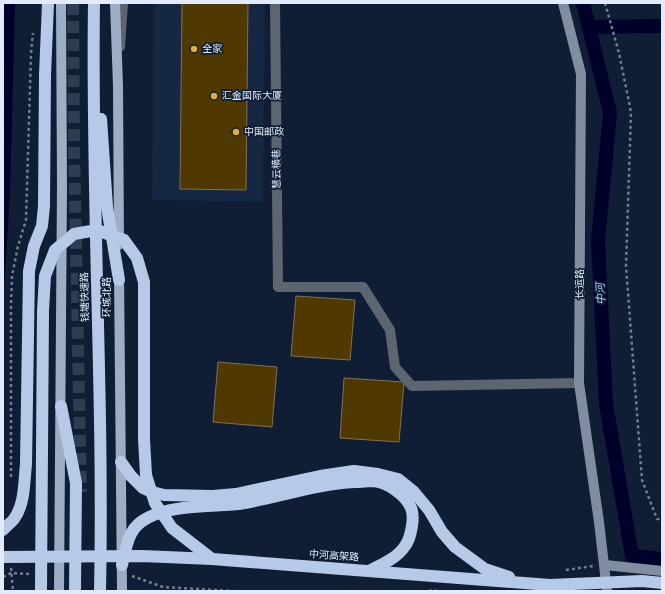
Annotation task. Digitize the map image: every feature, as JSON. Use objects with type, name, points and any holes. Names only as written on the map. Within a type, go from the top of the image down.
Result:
[{"type":"highway","points":[[3,530],[14,518],[20,506],[24,489],[26,464],[29,271],[34,246],[42,226],[44,206],[45,74],[48,3]]},
{"type":"highway","name":"钱塘快速路","points":[[94,3],[93,129],[102,520],[100,591]]},
{"type":"highway","points":[[93,17],[107,207],[119,280]]},
{"type":"highway","points":[[41,591],[43,311],[45,276],[55,250],[74,234],[97,230],[124,240],[137,258],[144,282],[144,439],[146,475],[155,503],[172,528],[212,559]]},
{"type":"highway","points":[[61,406],[76,483],[76,591]]},
{"type":"highway","points":[[121,462],[131,476],[143,488],[152,492],[195,502],[239,504],[340,483],[374,481],[390,487],[402,496],[411,509],[412,528],[406,545],[392,558],[371,570]]},
{"type":"highway","points":[[122,565],[131,531],[140,522],[151,516],[213,496],[236,494],[320,476],[354,471],[398,478],[414,492],[424,504],[442,532],[454,547],[486,569],[525,583]]},
{"type":"highway","name":"中河高架路","points":[[3,557],[142,556],[212,559],[371,570],[550,585],[642,581],[662,583]]},
{"type":"highway","points":[[550,585],[583,591]]},
{"type":"main road","points":[[59,591],[61,406],[61,3]]},
{"type":"main road","name":"环城北路","points":[[115,3],[118,86],[122,591]]},
{"type":"street","name":"慧云横巷","points":[[275,3],[278,286],[363,287],[390,330],[395,367],[412,386],[579,383]]},
{"type":"street","name":"长运路","points":[[563,3],[581,74],[579,383],[605,565],[607,591]]},
{"type":"street","points":[[605,565],[662,571]]},
{"type":"lane","points":[[118,86],[124,3]]},
{"type":"path","points":[[605,3],[619,52],[631,112],[626,266],[642,480],[656,519],[662,519]]},
{"type":"path","points":[[11,395],[12,276],[18,246],[26,220],[31,53],[33,32]]},
{"type":"shaded area","points":[[3,3],[15,3],[10,193],[3,307]]},
{"type":"shaded area","points":[[154,3],[265,3],[263,202],[152,200]]},
{"type":"building","name":"汇金国际大厦","points":[[182,3],[248,3],[246,190],[180,189]]},
{"type":"building","points":[[296,296],[355,300],[350,360],[291,356]]},
{"type":"building","points":[[218,362],[277,367],[272,427],[213,422]]},
{"type":"building","points":[[344,378],[404,382],[399,442],[340,438]]},
{"type":"waterway","name":"中河","points":[[583,3],[610,113],[598,241],[606,404],[632,556],[662,559]]},
{"type":"waterway","points":[[589,27],[662,26]]},
{"type":"tunnel","points":[[73,3],[74,148],[81,492]]},
{"type":"place","name":"全家","points":[[194,49]]},
{"type":"place","name":"汇金国际大厦","points":[[214,96]]},
{"type":"place","name":"中国邮政","points":[[236,132]]}]
